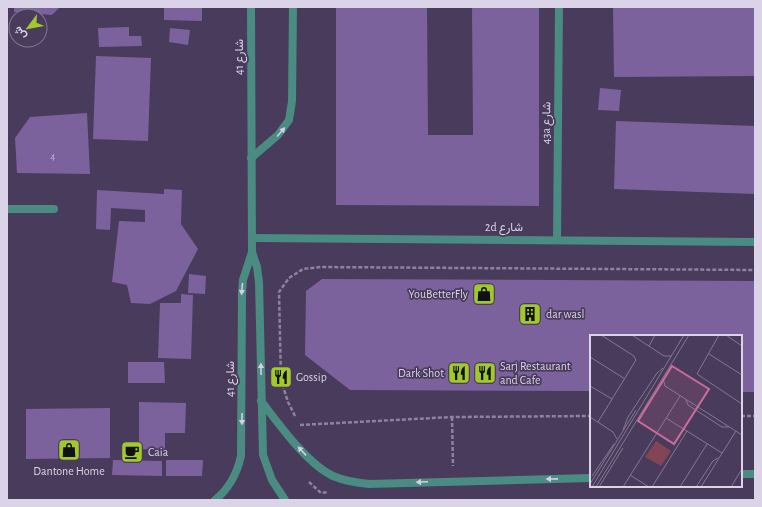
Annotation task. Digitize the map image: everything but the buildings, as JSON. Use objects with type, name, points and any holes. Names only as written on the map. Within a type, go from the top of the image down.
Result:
[{"type":"street","name":"شارع 41","points":[[215,500],[231,483],[238,470],[241,456],[242,294],[243,280],[252,252],[251,7]]},
{"type":"street","points":[[251,158],[278,135],[289,120],[292,101],[293,7]]},
{"type":"street","name":"43a شارع","points":[[557,240],[559,7]]},
{"type":"street","points":[[7,209],[54,209]]},
{"type":"street","name":"2d شارع","points":[[252,238],[755,242]]},
{"type":"street","name":"شارع 41","points":[[252,252],[257,267],[259,282],[262,455],[272,480],[285,500]]},
{"type":"street","points":[[261,401],[301,450],[321,468],[332,476],[352,482],[369,484],[590,478]]},
{"type":"street","points":[[742,474],[755,474]]},
{"type":"path","points":[[304,430],[299,425],[288,402],[281,380],[280,292],[289,278],[303,269],[328,267],[755,270]]},
{"type":"path","points":[[299,425],[452,417],[590,416]]},
{"type":"path","points":[[742,416],[755,416]]},
{"type":"path","points":[[452,417],[453,481]]},
{"type":"place","name":"YouBetterFly","points":[[484,294]]},
{"type":"place","name":"dar wasl","points":[[530,314]]},
{"type":"place","name":"Dark Shot","points":[[459,373]]},
{"type":"place","name":"Sarj Restaurant and Cafe","points":[[485,373]]},
{"type":"place","name":"Gossip","points":[[281,377]]},
{"type":"place","name":"Dantone Home","points":[[69,450]]},
{"type":"place","name":"Caia","points":[[132,452]]}]
